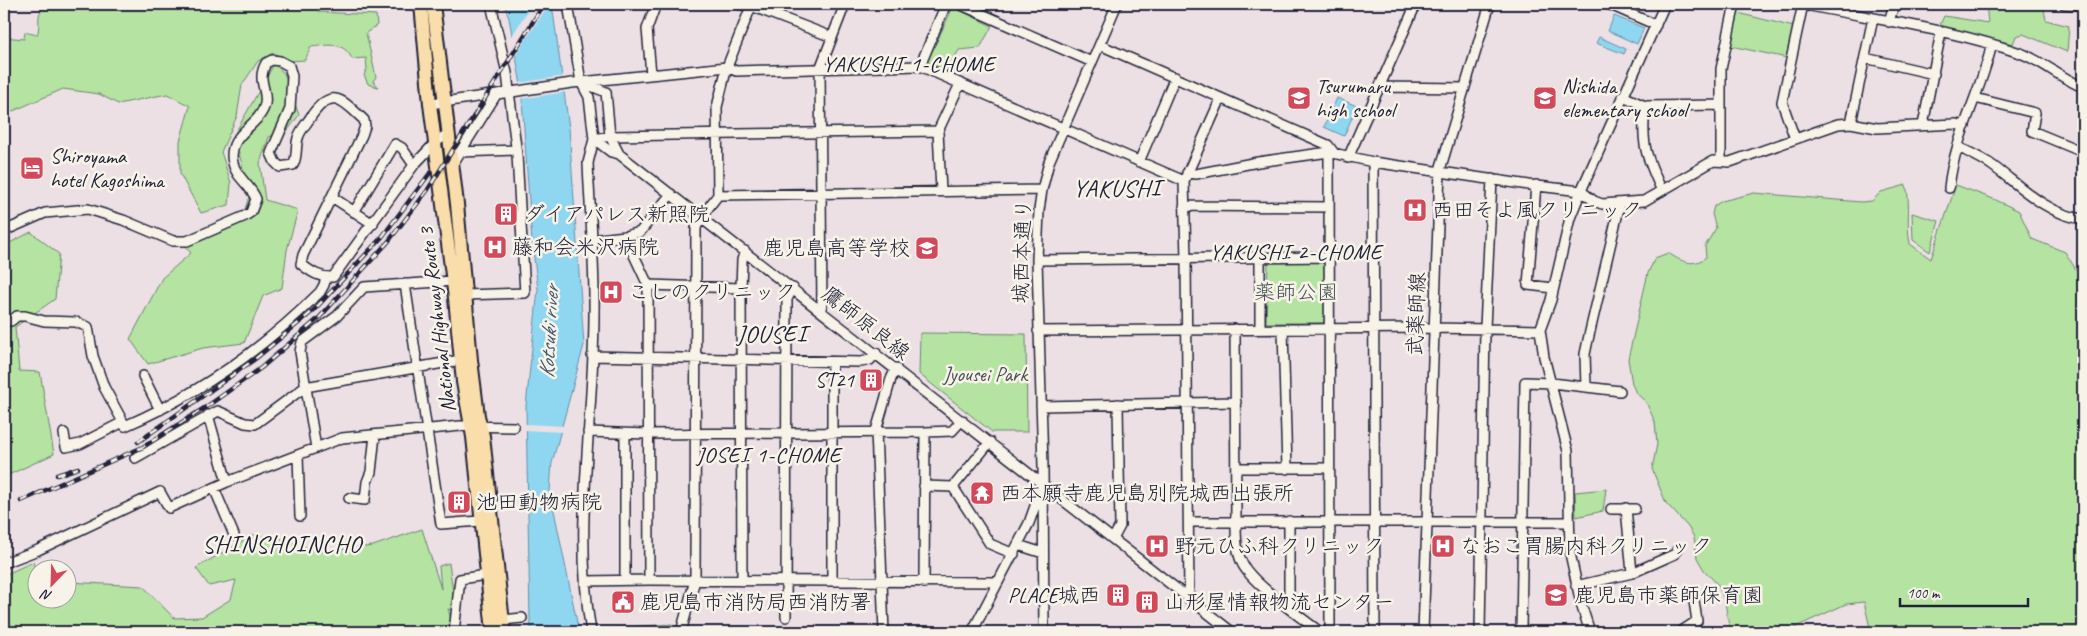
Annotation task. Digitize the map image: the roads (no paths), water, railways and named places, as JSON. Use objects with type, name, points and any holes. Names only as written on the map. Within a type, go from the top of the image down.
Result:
[{"type":"highway","name":"National Highway Route 3","points":[[421,4],[430,104],[453,280],[461,360],[475,426],[503,626]]},
{"type":"highway","name":"National Highway Route 3","points":[[433,4],[449,134],[465,295],[480,521],[493,632]]},
{"type":"street","points":[[465,295],[525,294],[511,92],[492,4]]},
{"type":"street","points":[[568,4],[576,82],[589,97],[594,139],[588,163],[594,315],[584,487],[587,608],[591,632]]},
{"type":"street","points":[[651,74],[647,29],[656,4]]},
{"type":"street","points":[[739,4],[751,5],[832,37]]},
{"type":"street","points":[[822,311],[820,69],[845,4]]},
{"type":"street","points":[[920,66],[946,4]]},
{"type":"street","points":[[959,4],[1092,62]]},
{"type":"street","name":"城西本通り","points":[[1044,632],[1043,484],[1037,233],[1042,190],[1049,162],[1117,4]]},
{"type":"street","points":[[1348,158],[1416,4]]},
{"type":"street","name":"武薬師線","points":[[1422,632],[1440,170],[1490,4]]},
{"type":"street","points":[[1608,4],[1656,26]]},
{"type":"street","points":[[1590,632],[1576,586],[1570,554],[1568,451],[1544,357],[1540,330],[1551,300],[1570,218],[1665,4]]},
{"type":"street","points":[[1720,161],[1721,69],[1735,4]]},
{"type":"street","points":[[1795,139],[1782,102],[1802,4],[1992,44],[2040,62],[2065,79],[2083,86]]},
{"type":"street","points":[[1889,22],[1894,4]]},
{"type":"street","points":[[2064,4],[2083,5]]},
{"type":"street","points":[[682,632],[695,580],[696,228],[700,217],[718,195],[717,107],[727,67],[751,5]]},
{"type":"street","points":[[1851,124],[1873,18]]},
{"type":"street","points":[[1923,125],[1941,32]]},
{"type":"street","points":[[1949,188],[1951,170],[1975,98],[1986,72],[1992,44]]},
{"type":"street","points":[[1100,45],[1328,145],[1331,153],[1329,207],[1330,632]]},
{"type":"street","points":[[1865,58],[1934,74]]},
{"type":"street","points":[[4,230],[45,213],[88,209],[123,220],[173,241],[187,241],[245,216],[251,212],[256,199],[254,192],[238,174],[233,165],[234,146],[240,135],[262,112],[265,102],[260,77],[266,63],[272,60],[280,61],[289,66],[292,76],[288,115],[271,153],[274,162],[280,167],[293,165],[297,158],[298,138],[323,101],[332,98],[346,104],[364,120],[365,126],[362,135],[303,255],[301,264],[313,274],[326,278],[333,277],[414,165],[436,142],[449,134]]},
{"type":"street","points":[[430,104],[576,82],[727,67],[736,72],[920,66],[1139,162],[1186,177],[1258,162],[1331,153],[1373,162],[1440,170],[1536,186],[1581,190],[1594,201],[1602,204],[1644,201],[1713,161],[1730,162],[1838,124],[1877,128],[1955,124],[1965,126]]},
{"type":"street","points":[[1139,162],[1175,77]]},
{"type":"street","points":[[576,82],[606,92],[617,78]]},
{"type":"street","points":[[942,192],[938,131],[960,84]]},
{"type":"street","points":[[1380,87],[1465,88]]},
{"type":"street","name":"鷹師原良線","points":[[606,92],[610,136],[619,154]]},
{"type":"street","points":[[452,165],[496,95]]},
{"type":"street","points":[[1623,96],[1645,106],[1721,106]]},
{"type":"street","points":[[1189,599],[1190,522],[1184,206],[1186,177],[1221,98]]},
{"type":"street","points":[[1975,98],[2035,113],[2032,131],[2083,152]]},
{"type":"street","points":[[1645,106],[1643,129],[1646,156],[1662,191]]},
{"type":"street","points":[[594,139],[610,136],[938,131]]},
{"type":"street","name":"鷹師原良線","points":[[594,139],[611,152],[619,154],[746,251],[1232,632]]},
{"type":"street","points":[[354,212],[395,144],[402,148],[414,165]]},
{"type":"street","points":[[1958,147],[1990,164],[2047,206],[2069,216],[2083,219]]},
{"type":"street","points":[[460,152],[516,150]]},
{"type":"street","points":[[1373,162],[1375,632]]},
{"type":"street","points":[[1480,632],[1485,328],[1492,179]]},
{"type":"street","points":[[1536,186],[1528,285],[1553,288]]},
{"type":"street","points":[[718,195],[1042,190]]},
{"type":"street","points":[[591,240],[625,236],[640,232],[671,194]]},
{"type":"street","points":[[332,197],[373,224]]},
{"type":"street","points":[[1586,387],[1585,354],[1620,204]]},
{"type":"street","points":[[1184,206],[1329,207]]},
{"type":"street","points":[[625,236],[648,286],[649,580]]},
{"type":"street","points":[[742,581],[741,288],[742,260],[746,251]]},
{"type":"street","points":[[1037,260],[1330,257]]},
{"type":"street","points":[[1260,258],[1260,329]]},
{"type":"street","points":[[11,321],[17,316],[25,316],[44,321],[76,322],[88,326],[93,356],[104,387],[125,426],[160,410],[231,366],[266,340],[320,292],[326,278]]},
{"type":"street","points":[[316,448],[300,352],[302,342],[337,316],[364,288],[453,280]]},
{"type":"street","points":[[405,284],[441,524],[480,521]]},
{"type":"street","points":[[648,286],[741,288]]},
{"type":"street","points":[[786,616],[787,299],[793,288]]},
{"type":"street","points":[[1038,331],[1329,328],[1540,330]]},
{"type":"street","points":[[1235,329],[1236,521],[1238,552],[1253,579],[1320,632]]},
{"type":"street","points":[[1283,329],[1287,469]]},
{"type":"street","points":[[592,356],[862,362],[870,360],[876,353]]},
{"type":"street","points":[[135,458],[218,411],[245,423],[255,424],[305,387],[461,360]]},
{"type":"street","points":[[832,362],[832,582]]},
{"type":"street","points":[[884,632],[876,431],[896,368]]},
{"type":"street","points":[[143,376],[160,410]]},
{"type":"street","points":[[1522,632],[1525,382],[1552,383],[1620,391]]},
{"type":"street","points":[[1041,406],[1236,402]]},
{"type":"street","points":[[1113,539],[1120,526],[1118,404]]},
{"type":"street","points":[[208,415],[227,482]]},
{"type":"street","points":[[588,432],[625,434],[925,432],[952,430],[962,420]]},
{"type":"street","points":[[64,433],[66,447],[71,447],[123,422]]},
{"type":"street","points":[[4,563],[38,550],[160,492],[169,508],[227,482],[342,438],[475,426],[514,427]]},
{"type":"street","points":[[924,583],[925,432]]},
{"type":"street","points":[[625,434],[625,580]]},
{"type":"street","points":[[349,498],[365,500],[367,482],[371,472],[375,435]]},
{"type":"street","points":[[953,487],[990,442]]},
{"type":"street","points":[[298,454],[300,516]]},
{"type":"street","points":[[1236,468],[1329,468]]},
{"type":"street","points":[[972,632],[1029,523],[1043,484]]},
{"type":"street","points":[[924,486],[953,487]]},
{"type":"street","points":[[953,487],[990,544],[1014,554]]},
{"type":"street","points":[[214,488],[234,535]]},
{"type":"street","points":[[1611,509],[1630,508],[1632,573]]},
{"type":"street","points":[[1190,522],[1569,522]]},
{"type":"street","points":[[1289,522],[1289,607]]},
{"type":"street","points":[[1018,545],[1043,553]]},
{"type":"street","points":[[1576,586],[1632,573],[1675,554],[1677,550]]},
{"type":"street","points":[[454,632],[460,579],[486,575]]},
{"type":"street","points":[[586,581],[998,582]]},
{"type":"street","points":[[1680,632],[1697,621],[1694,601]]},
{"type":"street","points":[[503,626],[522,618]]},
{"type":"water","name":"Kotsuki river","points":[[504,4],[552,4],[569,128],[584,345],[552,463],[550,491],[579,632],[532,632],[530,621],[526,406],[538,289],[532,243],[521,85],[509,18]]},
{"type":"water","points":[[1614,16],[1644,28],[1637,44],[1608,31]]},
{"type":"water","points":[[1599,37],[1626,49],[1624,54],[1596,43]]},
{"type":"water","points":[[1337,98],[1357,106],[1344,136],[1324,127]]},
{"type":"railway","points":[[21,501],[143,447],[206,407],[261,368],[319,318],[388,242],[427,191],[544,4]]},
{"type":"railway","points":[[138,442],[255,359],[313,311],[382,237],[430,173]]},
{"type":"railway","points":[[57,475],[78,468]]},
{"type":"place","name":"Tsurumaru high school","points":[[1299,98]]},
{"type":"place","name":"Nishida elementary school","points":[[1545,98]]},
{"type":"place","name":"Shiroyama hotel Kagoshima","points":[[32,168]]},
{"type":"place","name":"西田そよ風クリニック","points":[[1415,210]]},
{"type":"place","name":"ダイアパレス新照院","points":[[506,214]]},
{"type":"place","name":"藤和会米沢病院","points":[[495,247]]},
{"type":"place","name":"鹿児島高等学校","points":[[927,248]]},
{"type":"place","name":"こしのクリニック","points":[[611,292]]},
{"type":"place","name":"ST21","points":[[871,380]]},
{"type":"place","name":"西本願寺鹿児島別院城西出張所","points":[[982,493]]},
{"type":"place","name":"池田動物病院","points":[[459,502]]},
{"type":"place","name":"野元ひふ科クリニック","points":[[1157,546]]},
{"type":"place","name":"なおこ胃腸内科クリニック","points":[[1443,546]]},
{"type":"place","name":"PLACE城西","points":[[1118,595]]},
{"type":"place","name":"鹿児島市薬師保育園","points":[[1556,595]]},
{"type":"place","name":"鹿児島市消防局西消防署","points":[[623,602]]},
{"type":"place","name":"山形屋情報物流センター","points":[[1147,602]]},
{"type":"district","name":"YAKUSHI 1-CHOME","points":[[909,64]]},
{"type":"district","name":"YAKUSHI","points":[[1117,188]]},
{"type":"district","name":"YAKUSHI 2-CHOME","points":[[1296,252]]},
{"type":"district","name":"JOUSEI","points":[[772,334]]},
{"type":"district","name":"JOSEI 1-CHOME","points":[[769,455]]},
{"type":"district","name":"SHINSHOINCHO","points":[[282,544]]},
{"type":"park label","name":"薬師公園","points":[[1296,292]]},
{"type":"park label","name":"Jyousei Park","points":[[985,374]]}]
